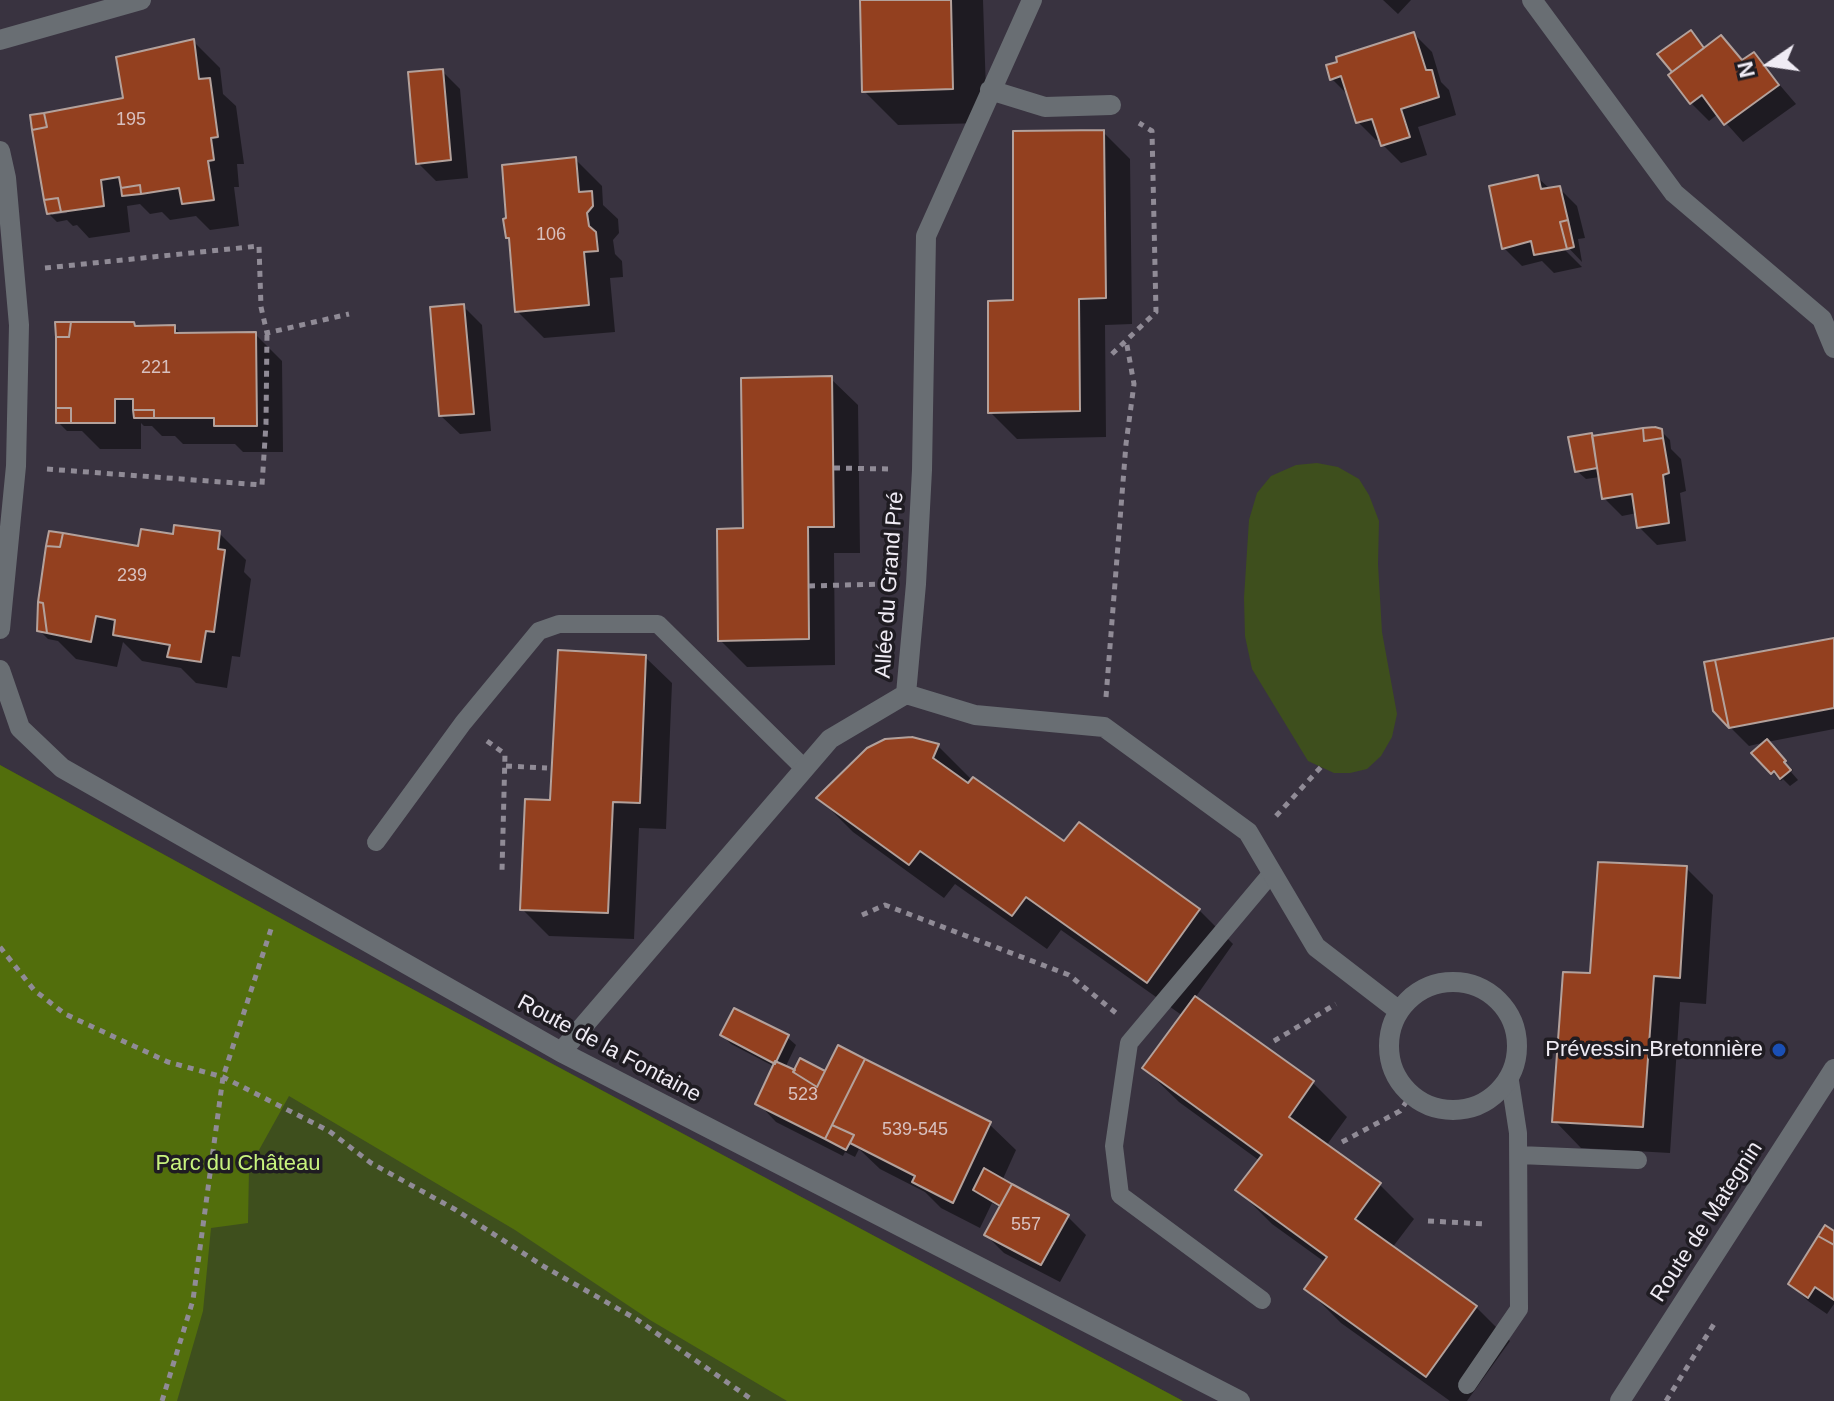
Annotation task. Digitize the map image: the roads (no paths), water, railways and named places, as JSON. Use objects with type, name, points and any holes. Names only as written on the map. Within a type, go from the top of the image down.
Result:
[{"type":"street","points":[[0,40],[141,0]]},
{"type":"street","name":"Allée du Grand Pré","points":[[561,1052],[830,739],[906,694],[922,470],[926,236],[1032,0]]},
{"type":"street","points":[[1532,0],[1674,193],[1822,319],[1834,348]]},
{"type":"street","points":[[990,90],[1045,107],[1111,105]]},
{"type":"street","points":[[0,151],[6,178],[19,325],[16,466],[0,629]]},
{"type":"street","name":"Route de la Fontaine","points":[[2,682],[20,728],[62,768],[561,1052],[1240,1401]]},
{"type":"street","points":[[906,694],[975,715],[1104,727],[1248,832],[1316,947],[1399,1011]]},
{"type":"street","points":[[1452,981],[1474,984],[1488,990],[1504,1006],[1515,1025],[1519,1048],[1510,1081],[1480,1106],[1452,1111],[1430,1107],[1411,1095],[1396,1076],[1389,1055],[1390,1032],[1399,1011],[1410,997],[1430,985],[1452,981]]},
{"type":"street","name":"Route de Mategnin","points":[[1620,1401],[1834,1069]]},
{"type":"lane","points":[[376,842],[463,723],[539,631],[559,624],[658,624],[805,769]]},
{"type":"lane","points":[[1262,1300],[1120,1195],[1114,1146],[1129,1043],[1271,874]]},
{"type":"lane","points":[[1467,1385],[1519,1309],[1519,1155],[1510,1081]]},
{"type":"lane","points":[[1519,1155],[1638,1160]]},
{"type":"place","name":"Prévessin-Bretonnière","points":[[1779,1050]]},
{"type":"park label","name":"Parc du Château","points":[[238,1164]]}]
